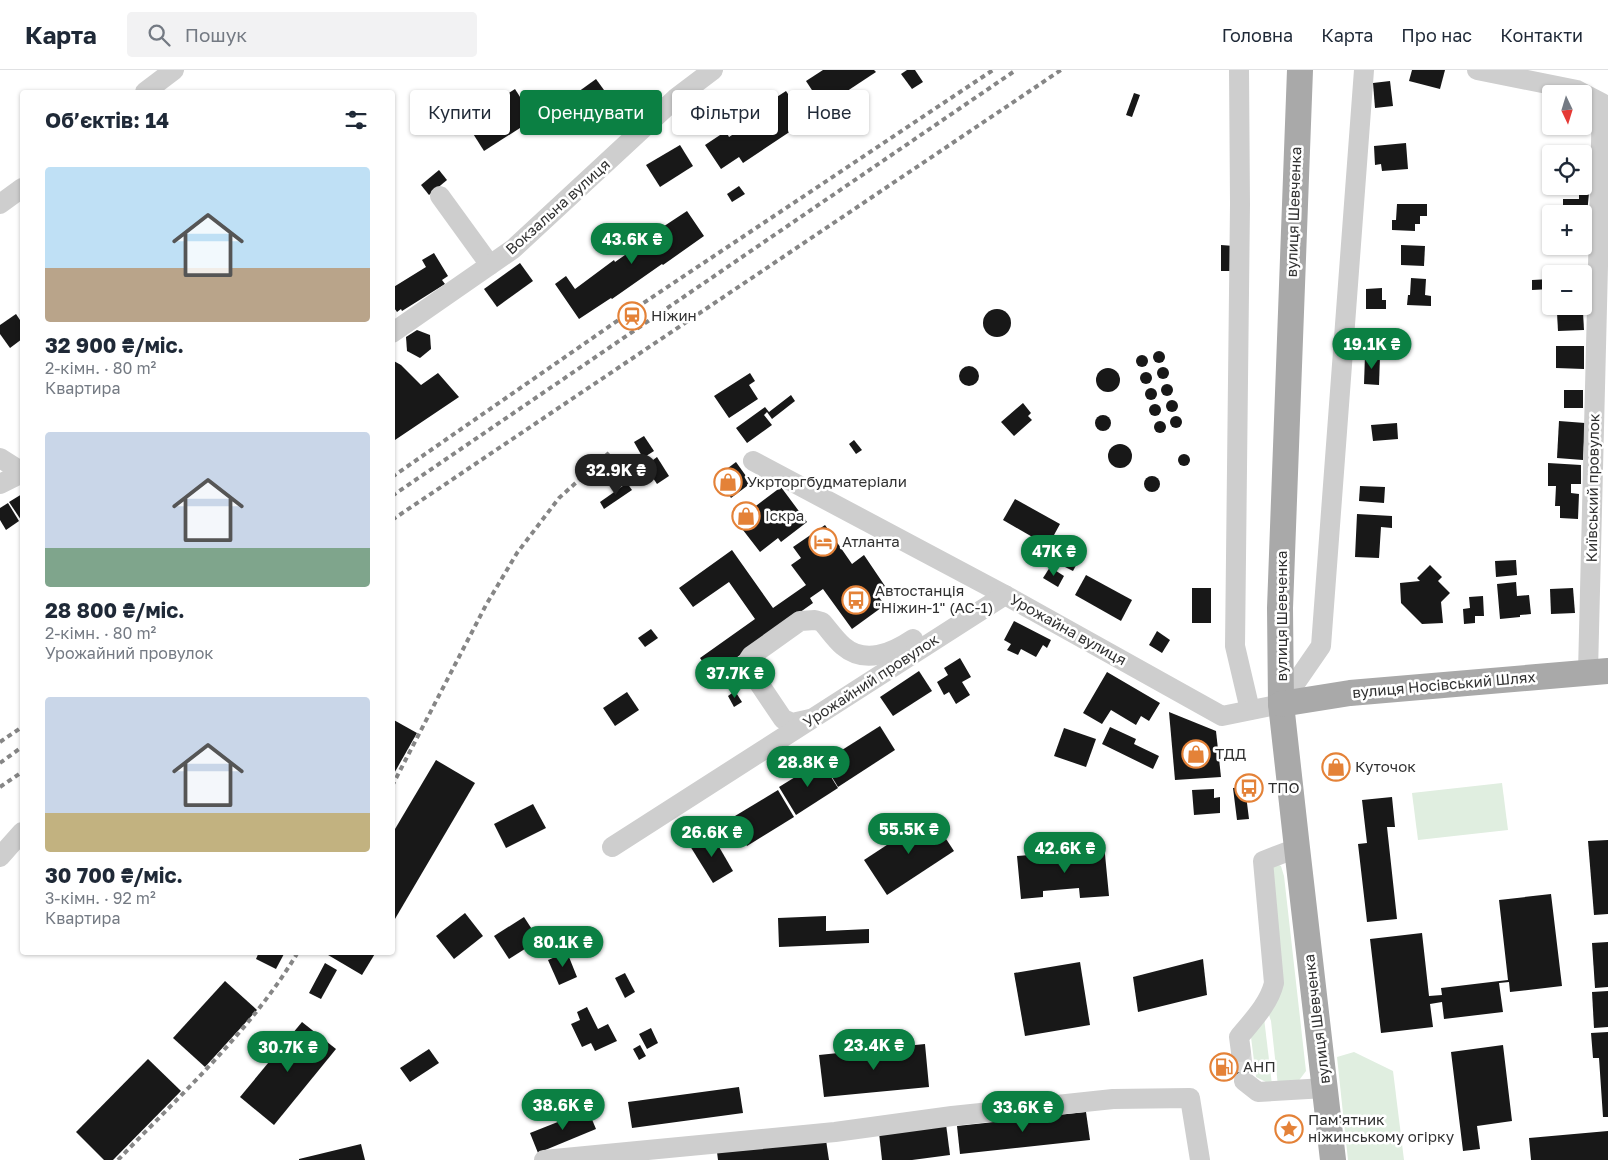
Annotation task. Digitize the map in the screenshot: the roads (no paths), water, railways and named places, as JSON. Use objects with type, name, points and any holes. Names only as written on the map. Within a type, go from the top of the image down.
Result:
[{"type":"main road","name":"вулиця Шевченка","points":[[1300,70],[1280,608],[1281,704],[1333,1160]]},
{"type":"main road","name":"вулиця Носівський Шлях","points":[[1281,704],[1350,693],[1598,672]]},
{"type":"street","points":[[148,90],[174,70]]},
{"type":"street","name":"Вокзальна вулиця","points":[[395,330],[513,249],[676,98],[714,70]]},
{"type":"street","points":[[1239,70],[1240,204],[1236,646],[1250,710]]},
{"type":"street","points":[[1281,704],[1321,646],[1364,70]]},
{"type":"street","name":"Київський провулок","points":[[1477,70],[1577,90],[1602,103],[1598,672]]},
{"type":"street","points":[[0,204],[20,189]]},
{"type":"street","points":[[440,196],[490,265]]},
{"type":"street","points":[[0,458],[20,471]]},
{"type":"street","name":"Урожайна вулиця","points":[[753,462],[1005,596],[1222,716],[1281,704]]},
{"type":"street","points":[[0,484],[20,473]]},
{"type":"street","name":"Урожайний провулок","points":[[612,847],[1005,596]]},
{"type":"street","points":[[814,718],[792,723],[783,718],[747,664],[751,656],[800,621],[819,620],[842,646],[850,652],[875,656],[889,653],[933,628],[961,623]]},
{"type":"street","points":[[0,857],[20,834]]},
{"type":"street","points":[[1241,1052],[1239,1037],[1263,1006],[1274,983],[1263,861],[1296,848]]},
{"type":"street","points":[[1244,1081],[1258,1092],[1325,1088]]},
{"type":"street","points":[[544,1160],[835,1132],[952,1116],[1104,1100],[1190,1098],[1200,1160]]},
{"type":"tunnel","points":[[1241,1052],[1244,1081]]},
{"type":"railway","points":[[395,475],[630,312],[993,70]]},
{"type":"railway","points":[[395,494],[1016,70]]},
{"type":"railway","points":[[395,518],[1061,70]]},
{"type":"railway","points":[[395,780],[486,605],[517,553],[559,498],[611,451]]},
{"type":"railway","points":[[0,742],[20,728]]},
{"type":"railway","points":[[0,763],[20,748]]},
{"type":"railway","points":[[0,787],[20,773]]},
{"type":"railway","points":[[118,1160],[237,1035],[259,1009],[296,955]]},
{"type":"place","name":"Ніжин","points":[[632,316]]},
{"type":"place","name":"Укрторгбудматеріали","points":[[728,482]]},
{"type":"place","name":"Іскра","points":[[746,516]]},
{"type":"place","name":"Атланта","points":[[823,542]]},
{"type":"place","name":"Автостанція \"Ніжин-1\" (АС-1)","points":[[856,600]]},
{"type":"place","name":"ТДД","points":[[1196,754]]},
{"type":"place","name":"Куточок","points":[[1336,767]]},
{"type":"place","name":"ТПО","points":[[1249,788]]},
{"type":"place","name":"АНП","points":[[1224,1067]]},
{"type":"place","name":"Пам'ятник ніжинському огірку","points":[[1289,1129]]}]
